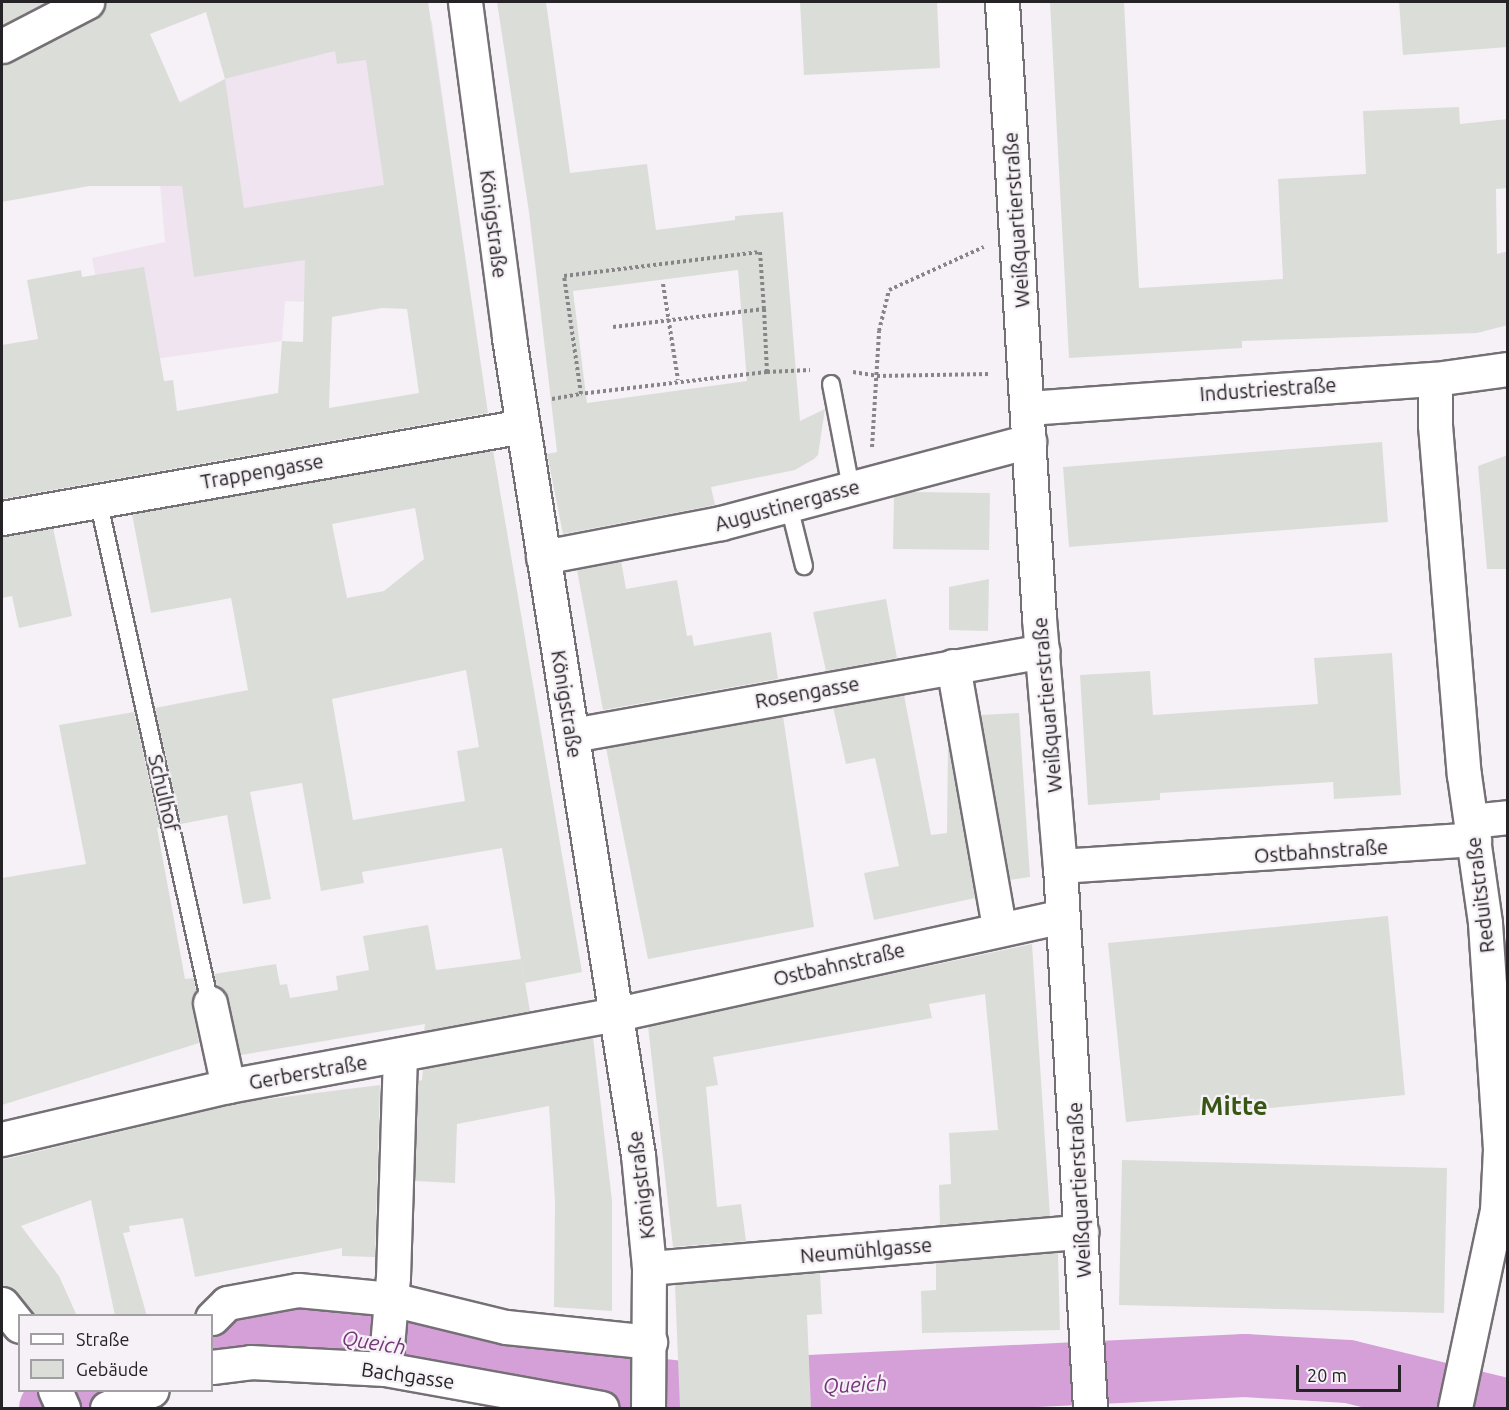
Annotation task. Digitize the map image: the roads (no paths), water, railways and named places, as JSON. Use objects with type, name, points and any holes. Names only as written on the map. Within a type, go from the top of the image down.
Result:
[{"type":"street","points":[[2,46],[87,2]]},
{"type":"street","name":"Königstraße","points":[[465,2],[523,426],[617,1014],[639,1166],[649,1268],[648,1408]]},
{"type":"street","name":"Weißquartierstraße","points":[[1002,2],[1042,651],[1060,866],[1082,1232],[1089,1399]]},
{"type":"street","name":"Industriestraße","points":[[1028,408],[1435,379],[1508,369]]},
{"type":"street","name":"Reduitstraße","points":[[1435,379],[1436,437],[1473,830],[1489,969],[1500,1181],[1455,1408]]},
{"type":"street","name":"Trappengasse","points":[[2,518],[523,426]]},
{"type":"street","name":"Augustinergasse","points":[[543,557],[670,535],[789,506],[1029,441]]},
{"type":"street","name":"Rosengasse","points":[[572,735],[1042,651]]},
{"type":"street","points":[[953,666],[999,928]]},
{"type":"street","name":"Ostbahnstraße","points":[[1060,866],[1473,830],[1508,817]]},
{"type":"street","name":"Ostbahnstraße","points":[[617,1014],[999,928],[1062,916]]},
{"type":"street","name":"Schulhof","points":[[210,1003],[228,1086]]},
{"type":"street","name":"Gerberstraße","points":[[2,1139],[228,1086],[400,1056],[617,1014]]},
{"type":"street","name":"Bachgasse","points":[[387,1345],[391,1299],[400,1056]]},
{"type":"street","name":"Neumühlgasse","points":[[649,1268],[1082,1232]]},
{"type":"street","points":[[213,1317],[227,1303],[298,1290],[391,1299],[506,1327],[650,1349]]},
{"type":"street","points":[[2,1305],[18,1324]]},
{"type":"street","name":"Bachgasse","points":[[213,1367],[250,1362],[385,1369],[602,1408]]},
{"type":"street","points":[[55,1392],[63,1408]]},
{"type":"street","points":[[107,1408],[147,1392]]},
{"type":"lane","points":[[831,384],[860,485]]},
{"type":"lane","name":"Schulhof","points":[[98,500],[210,1003]]},
{"type":"lane","points":[[789,506],[804,566]]},
{"type":"waterway","name":"Queich","points":[[213,1346],[307,1334],[362,1337],[579,1381],[682,1392],[1244,1365],[1348,1371],[1500,1408]]},
{"type":"waterway","name":"Queich","points":[[50,1408],[91,1392]]},
{"type":"district","name":"Mitte","points":[[1234,1106]]}]
